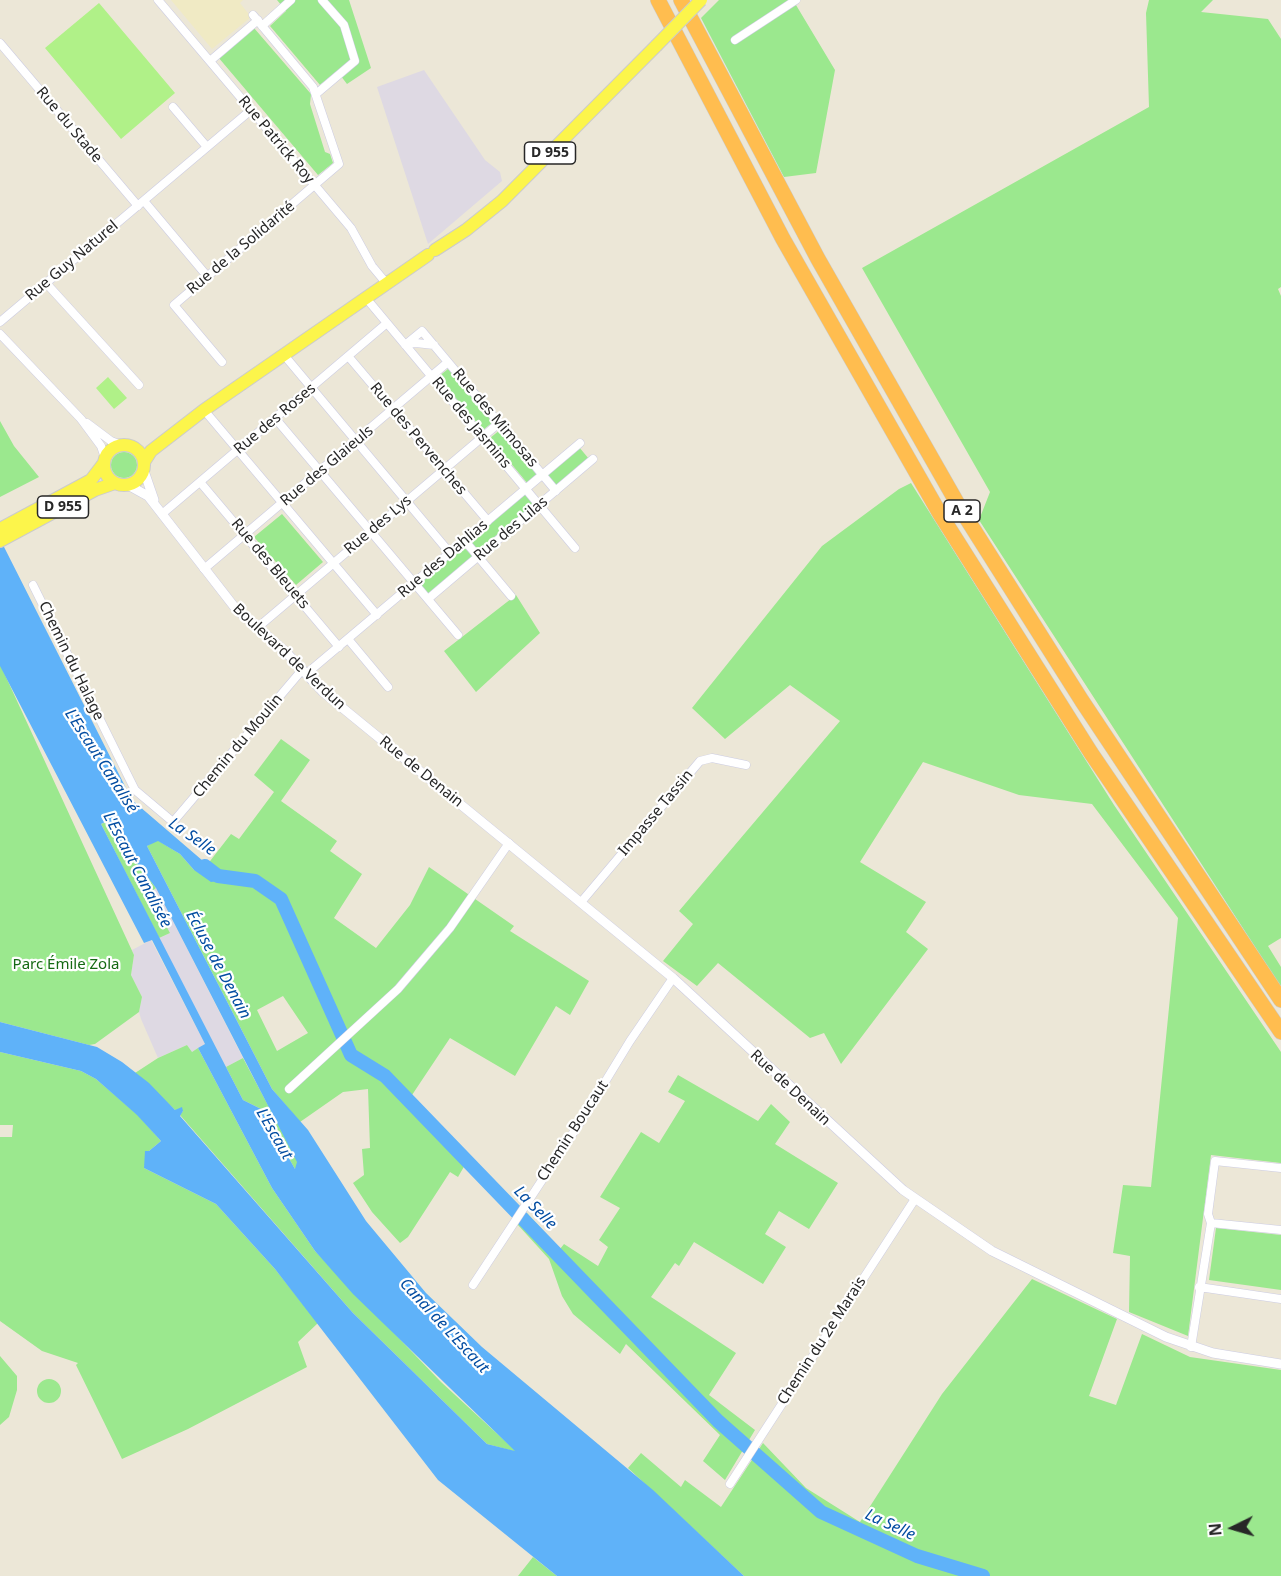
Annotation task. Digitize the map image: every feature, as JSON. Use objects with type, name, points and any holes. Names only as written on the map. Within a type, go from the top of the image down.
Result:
[{"type":"highway","name":"A 2","points":[[658,0],[788,248],[926,491],[1060,706],[1281,1032]]},
{"type":"highway","name":"A 2","points":[[681,0],[818,260],[960,508],[1082,701],[1281,1000]]},
{"type":"main road","name":"D 955","points":[[691,0],[653,43],[505,198],[473,225],[435,250],[507,187],[653,43],[702,0]]},
{"type":"main road","points":[[204,410],[147,444],[111,449],[104,461],[106,475],[121,484],[136,481],[151,451],[204,410],[428,255]]},
{"type":"main road","points":[[127,445],[142,454],[144,467]]},
{"type":"main road","name":"D 955","points":[[0,541],[7,529],[91,480],[104,461]]},
{"type":"main road","name":"D 955","points":[[7,529],[99,488],[121,484]]},
{"type":"street","name":"Rue Patrick Roy","points":[[158,0],[351,228],[372,267],[387,284]]},
{"type":"street","points":[[210,61],[258,20],[291,0]]},
{"type":"street","points":[[258,20],[316,94],[355,61],[344,25],[322,0]]},
{"type":"street","points":[[735,40],[796,0]]},
{"type":"street","name":"Rue du Stade","points":[[0,43],[141,204]]},
{"type":"street","name":"Rue de la Solidarité","points":[[222,362],[174,305],[339,165],[316,94]]},
{"type":"street","points":[[173,107],[207,147]]},
{"type":"street","name":"Rue Guy Naturel","points":[[0,322],[251,110]]},
{"type":"street","points":[[141,204],[207,276]]},
{"type":"street","points":[[46,283],[139,385]]},
{"type":"street","name":"Rue des Jasmins","points":[[366,298],[576,548]]},
{"type":"street","name":"Rue des Roses","points":[[160,512],[200,482],[387,323]]},
{"type":"street","name":"Rue des Mimosas","points":[[405,345],[422,331],[556,491]]},
{"type":"street","points":[[0,334],[81,418],[101,446],[104,461]]},
{"type":"street","points":[[405,345],[416,343],[434,345]]},
{"type":"street","points":[[284,355],[450,553]]},
{"type":"street","name":"Rue des Pervenches","points":[[348,356],[488,521]]},
{"type":"street","name":"Rue des Glaieuls","points":[[204,569],[448,362]]},
{"type":"street","points":[[204,410],[377,615]]},
{"type":"street","points":[[81,418],[127,445]]},
{"type":"street","points":[[275,418],[458,635]]},
{"type":"street","name":"Rue des Lys","points":[[257,628],[499,423]]},
{"type":"street","name":"Rue des Dahlias","points":[[304,672],[377,615],[580,443]]},
{"type":"street","name":"Rue des Lilas","points":[[428,599],[593,459]]},
{"type":"street","name":"Boulevard de Verdun","points":[[144,467],[160,512]]},
{"type":"street","name":"Rue des Bleuets","points":[[200,482],[339,646]]},
{"type":"street","name":"Boulevard de Verdun","points":[[121,484],[143,492],[236,609],[354,717]]},
{"type":"street","points":[[465,541],[511,596]]},
{"type":"street","name":"Chemin du Halage","points":[[33,585],[135,790],[173,822]]},
{"type":"street","points":[[348,639],[388,687]]},
{"type":"street","name":"Chemin du Moulin","points":[[173,822],[304,672]]},
{"type":"street","name":"Rue de Denain","points":[[354,717],[582,901],[673,978],[872,1163],[915,1199],[961,1232],[1008,1260],[1191,1347],[1281,1364]]},
{"type":"street","name":"Impasse Tassin","points":[[582,901],[700,761],[712,758],[746,765]]},
{"type":"street","points":[[289,1089],[392,995],[445,935],[509,843]]},
{"type":"street","name":"Chemin Boucaut","points":[[473,1285],[673,978]]},
{"type":"street","points":[[1191,1347],[1211,1222],[1208,1215],[1215,1161],[1281,1168]]},
{"type":"street","name":"Chemin du 2e Marais","points":[[730,1484],[915,1199]]},
{"type":"street","points":[[1211,1222],[1281,1230]]},
{"type":"street","points":[[1199,1287],[1281,1299]]},
{"type":"shaded area","points":[[171,0],[243,0],[240,3],[251,17],[212,49]]},
{"type":"shaded area","points":[[424,70],[485,160],[500,172],[502,181],[428,244],[377,87]]},
{"type":"shaded area","points":[[156,888],[243,1058],[226,1067],[159,938],[170,933],[154,903],[152,891]]},
{"type":"shaded area","points":[[151,940],[205,1044],[192,1052],[187,1045],[158,1058],[141,1019],[139,1012],[142,997],[131,975],[134,955],[132,950]]},
{"type":"green space","points":[[277,0],[349,0],[371,68],[347,84],[337,71],[320,85],[270,26],[286,11]]},
{"type":"green space","points":[[719,0],[793,0],[835,70],[816,173],[784,177],[701,18]]},
{"type":"green space","points":[[1149,0],[1213,0],[1201,12],[1268,19],[1281,39],[1281,287],[1278,289],[1281,296],[1281,938],[1268,946],[1281,967],[1281,987],[979,520],[990,492],[862,268],[1149,107],[1146,13]]},
{"type":"green space","points":[[99,3],[175,93],[121,139],[45,48]]},
{"type":"green space","points":[[254,28],[311,94],[310,104],[325,152],[330,154],[333,163],[318,175],[218,57]]},
{"type":"green space","points":[[448,369],[493,422],[483,430],[438,377]]},
{"type":"green space","points":[[108,377],[127,398],[114,409],[96,388]]},
{"type":"green space","points":[[0,421],[14,446],[39,477],[0,497]]},
{"type":"green space","points":[[500,430],[537,475],[528,484],[490,438]]},
{"type":"green space","points":[[579,447],[589,459],[558,487],[547,475]]},
{"type":"green space","points":[[124,452],[134,455],[137,465],[134,475],[124,478],[114,475],[111,465],[114,455]]},
{"type":"green space","points":[[911,483],[1114,805],[1281,1052],[1281,1163],[1211,1155],[1188,1336],[1129,1312],[1130,1256],[1113,1253],[1123,1185],[1151,1187],[1178,918],[1092,804],[1019,795],[923,762],[860,862],[926,902],[906,932],[928,949],[841,1064],[824,1033],[810,1038],[718,963],[697,986],[663,961],[693,924],[679,911],[840,721],[790,685],[725,739],[692,708],[822,546],[899,489]]},
{"type":"green space","points":[[526,493],[535,504],[479,552],[470,541]]},
{"type":"green space","points":[[282,514],[323,562],[296,585],[254,537]]},
{"type":"green space","points":[[463,546],[473,557],[429,595],[419,583]]},
{"type":"green space","points":[[516,595],[540,633],[476,692],[444,651]]},
{"type":"green space","name":"Parc Émile Zola","points":[[0,664],[134,955],[131,975],[142,997],[139,1012],[95,1044],[89,1045],[0,1022]]},
{"type":"green space","points":[[281,739],[310,760],[281,801],[337,841],[330,851],[362,874],[334,918],[376,948],[410,905],[429,867],[514,926],[510,931],[589,981],[570,1015],[556,1006],[515,1076],[450,1038],[410,1098],[469,1158],[458,1177],[450,1172],[408,1237],[400,1243],[372,1212],[353,1183],[364,1175],[362,1149],[370,1148],[368,1089],[343,1092],[300,1122],[272,1089],[147,846],[157,840],[180,854],[194,870],[217,873],[207,865],[231,834],[239,839],[274,792],[254,775]],"holes":[[[283,996],[308,1033],[277,1051],[257,1010]]]},
{"type":"green space","points":[[106,822],[156,888],[152,891],[157,901],[154,903],[170,933],[159,938],[101,824]]},
{"type":"green space","points":[[187,1045],[192,1052],[198,1048],[272,1188],[315,1251],[441,1382],[517,1452],[487,1444],[353,1313],[180,1115],[183,1111],[175,1110],[135,1073],[158,1058]]},
{"type":"green space","points":[[0,1052],[81,1071],[96,1079],[138,1115],[161,1141],[149,1151],[144,1168],[216,1204],[275,1269],[318,1323],[298,1342],[307,1367],[188,1429],[122,1459],[76,1365],[78,1363],[42,1351],[0,1321],[0,1137],[12,1137],[13,1125],[0,1125]]},
{"type":"green space","points":[[243,1058],[298,1162],[298,1167],[295,1169],[261,1109],[243,1100],[226,1067]]},
{"type":"green space","points":[[678,1075],[758,1121],[771,1104],[790,1122],[775,1144],[838,1183],[809,1229],[779,1211],[765,1234],[786,1247],[763,1284],[694,1242],[679,1266],[675,1263],[651,1297],[736,1353],[709,1395],[755,1430],[725,1480],[703,1461],[720,1435],[626,1344],[620,1354],[573,1314],[562,1296],[549,1259],[517,1224],[527,1213],[560,1249],[564,1244],[598,1266],[608,1247],[599,1240],[620,1208],[600,1197],[641,1132],[659,1143],[685,1101],[668,1092]]},
{"type":"green space","points":[[1216,1228],[1281,1235],[1281,1290],[1209,1280]]},
{"type":"green space","points":[[1032,1279],[1117,1319],[1089,1396],[1116,1405],[1142,1334],[1190,1357],[1281,1370],[1281,1576],[744,1576],[628,1468],[641,1453],[681,1487],[685,1480],[721,1507],[763,1443],[806,1488],[860,1522],[942,1394]]},
{"type":"green space","points":[[0,1356],[17,1376],[17,1390],[9,1417],[0,1425]]},
{"type":"green space","points":[[49,1379],[54,1380],[60,1386],[60,1396],[54,1402],[49,1403],[44,1402],[38,1396],[37,1391],[38,1386],[44,1380]]},
{"type":"green space","points":[[533,1557],[557,1576],[518,1576]]},
{"type":"water","points":[[0,539],[132,800],[217,873],[219,881],[211,882],[194,870],[180,854],[158,841],[147,846],[272,1089],[308,1130],[366,1221],[426,1293],[482,1347],[653,1490],[744,1576],[557,1576],[438,1480],[275,1269],[216,1204],[144,1168],[145,1151],[149,1151],[161,1141],[137,1115],[96,1079],[81,1071],[0,1052],[0,1022],[97,1047],[122,1062],[149,1083],[175,1110],[182,1107],[183,1111],[180,1116],[353,1313],[487,1444],[515,1451],[353,1294],[315,1251],[272,1188],[198,1048],[205,1044],[152,940],[144,943],[0,666]],"holes":[[[105,822],[156,888],[297,1162],[295,1169],[261,1109],[243,1100],[101,824]]]},
{"type":"waterway","name":"La Selle","points":[[205,866],[218,876],[255,881],[281,899],[351,1055],[385,1076],[718,1421],[821,1512],[917,1556],[983,1576]]},
{"type":"water label","name":"L'Escaut Canalisé","points":[[101,761]]},
{"type":"water label","name":"L'Escaut Canalisée","points":[[137,870]]},
{"type":"water label","name":"Écluse de Denain","points":[[218,965]]},
{"type":"water label","name":"L'Escaut","points":[[274,1134]]},
{"type":"water label","name":"Canal de L'Escaut","points":[[444,1326]]}]
